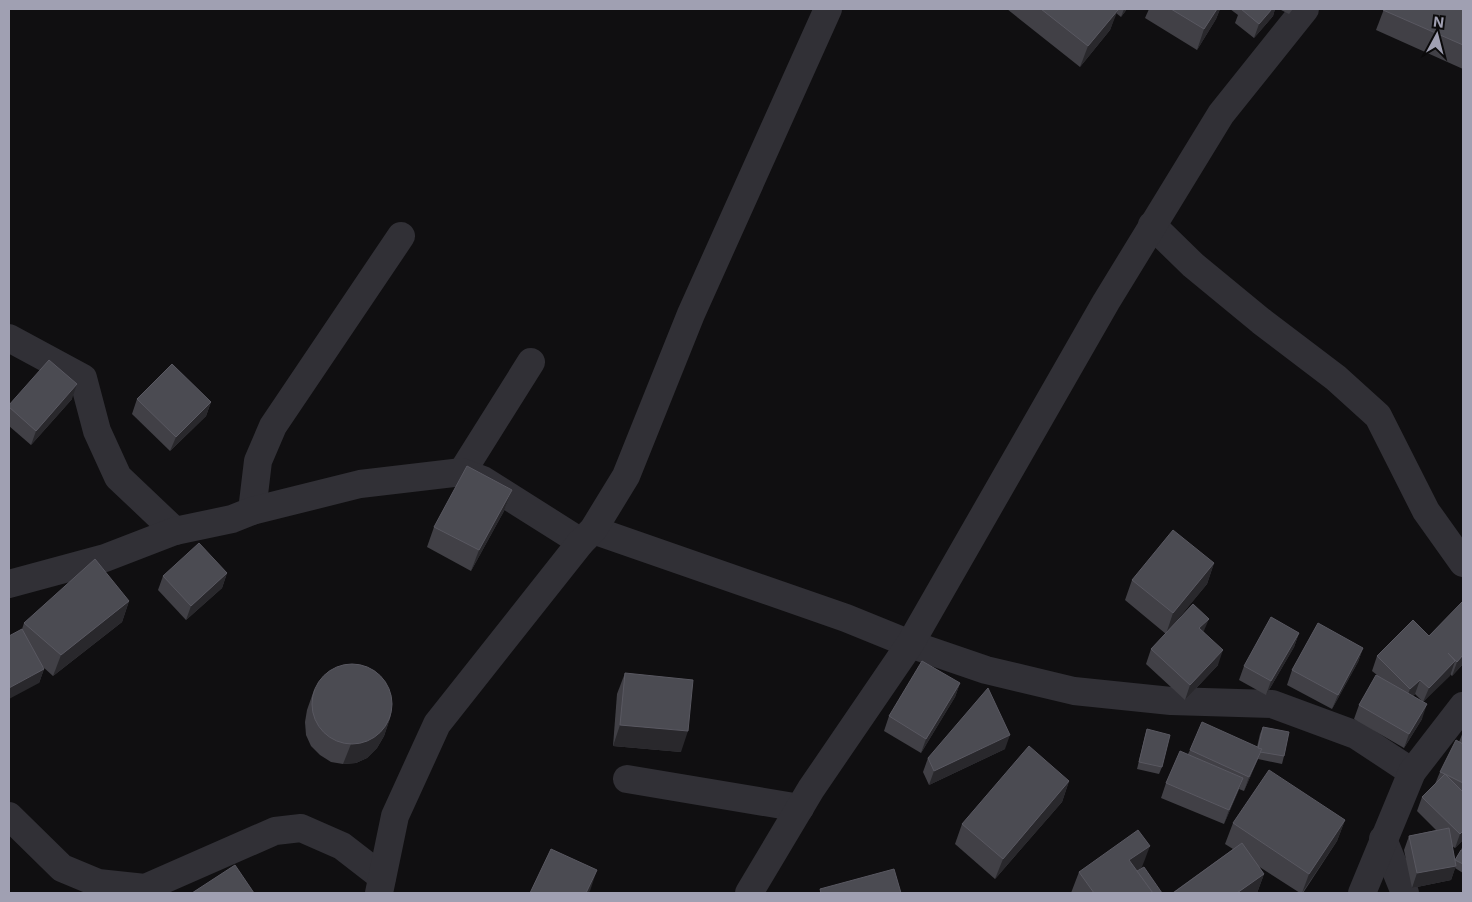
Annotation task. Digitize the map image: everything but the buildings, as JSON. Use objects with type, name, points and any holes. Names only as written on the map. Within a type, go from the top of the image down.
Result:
[{"type":"street","points":[[381,889],[395,816],[437,724],[587,536],[626,476],[691,314],[828,9]]},
{"type":"street","points":[[749,893],[811,789],[910,644],[1106,302],[1221,114],[1305,9]]},
{"type":"street","points":[[1152,225],[1193,265],[1261,321],[1336,378],[1378,416],[1426,511],[1463,563]]},
{"type":"street","points":[[252,511],[258,461],[273,426],[402,236]]},
{"type":"street","points":[[9,338],[83,378],[97,430],[118,477],[175,530]]},
{"type":"street","points":[[462,472],[531,362]]},
{"type":"street","points":[[9,584],[105,558],[175,530],[232,519],[252,511],[360,484],[462,472],[483,480],[587,536],[846,618],[910,644],[986,670],[1074,691],[1171,701],[1272,704],[1356,735],[1412,772]]},
{"type":"street","points":[[1362,893],[1412,772],[1463,706]]},
{"type":"street","points":[[628,780],[800,808]]},
{"type":"street","points":[[9,816],[62,868],[98,883],[145,888],[275,831],[301,828],[342,846],[381,889]]},
{"type":"street","points":[[1383,839],[1405,893]]}]
